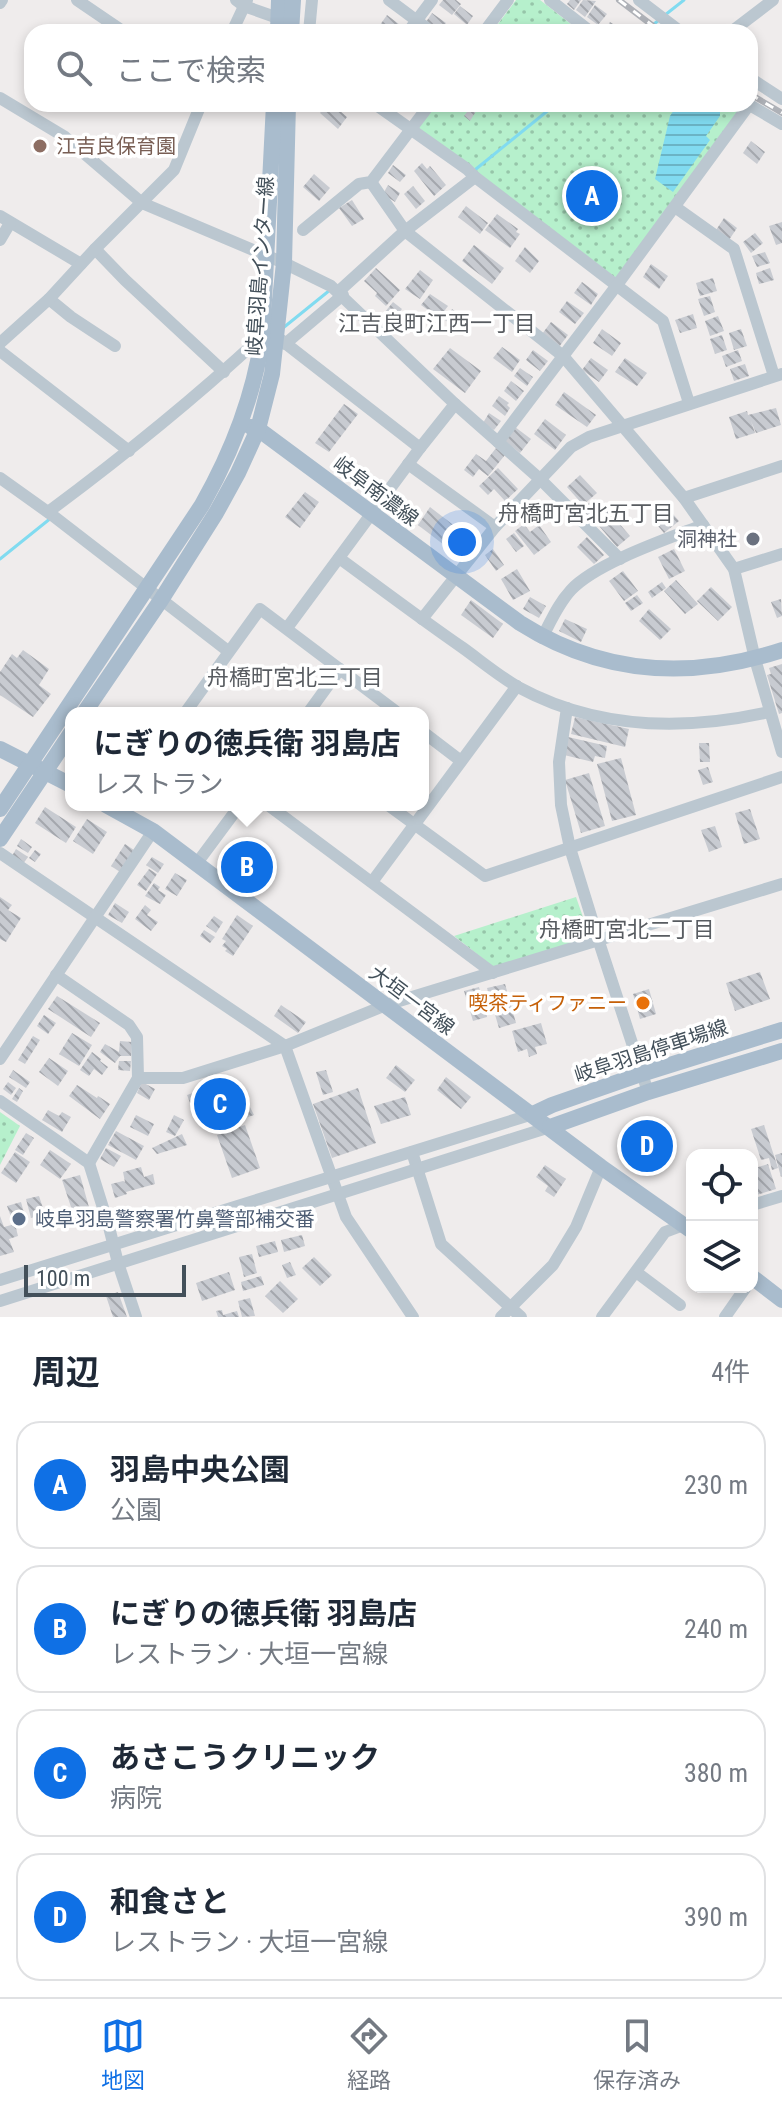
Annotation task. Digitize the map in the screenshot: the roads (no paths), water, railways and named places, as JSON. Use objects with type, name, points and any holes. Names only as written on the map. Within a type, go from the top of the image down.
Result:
[{"type":"main road","points":[[278,24],[279,0]]},
{"type":"main road","points":[[292,24],[293,0]]},
{"type":"main road","name":"岐阜羽島インター線","points":[[272,339],[267,256],[274,112]]},
{"type":"main road","name":"岐阜羽島インター線","points":[[250,427],[272,339],[284,263],[288,112]]},
{"type":"main road","points":[[74,707],[146,588],[250,427]]},
{"type":"main road","points":[[88,707],[216,513],[238,473],[250,427]]},
{"type":"main road","name":"岐阜南濃線","points":[[250,427],[542,638],[562,647],[605,660],[654,669],[705,668],[755,659],[782,650]]},
{"type":"main road","points":[[0,839],[65,722]]},
{"type":"main road","points":[[0,809],[65,739]]},
{"type":"main road","points":[[0,749],[65,782]]},
{"type":"main road","name":"大垣一宮線","points":[[117,811],[153,831],[601,1167],[686,1224]]},
{"type":"main road","name":"岐阜羽島停車場線","points":[[533,1114],[641,1074],[782,1030]]},
{"type":"main road","name":"岐阜羽島停車場線","points":[[550,1127],[648,1092],[782,1051]]},
{"type":"main road","points":[[758,1282],[782,1300]]},
{"type":"street","points":[[77,0],[112,24]]},
{"type":"street","points":[[310,24],[312,0]]},
{"type":"street","points":[[389,0],[421,24]]},
{"type":"street","points":[[415,24],[432,0]]},
{"type":"street","points":[[490,24],[508,0]]},
{"type":"street","points":[[550,0],[581,24]]},
{"type":"street","points":[[639,0],[670,24]]},
{"type":"street","points":[[742,24],[773,0]]},
{"type":"street","points":[[235,24],[243,2],[276,24]]},
{"type":"street","points":[[758,83],[782,99]]},
{"type":"street","points":[[0,98],[65,137],[142,203],[284,263],[337,291],[455,404],[541,480],[620,559]]},
{"type":"street","points":[[758,110],[782,124]]},
{"type":"street","points":[[0,343],[49,299],[174,170],[198,112]]},
{"type":"street","points":[[386,112],[467,169],[663,321],[689,403]]},
{"type":"street","points":[[303,230],[359,184],[371,182],[424,112]]},
{"type":"street","points":[[498,442],[675,207],[742,112]]},
{"type":"street","points":[[50,514],[224,372],[337,291],[405,231],[475,177]]},
{"type":"street","points":[[371,182],[405,231],[563,356],[684,498],[734,569],[755,659],[782,752]]},
{"type":"street","points":[[422,619],[495,527],[571,447],[622,425],[778,375],[734,249],[675,207]]},
{"type":"street","points":[[0,240],[5,220],[81,264]]},
{"type":"street","points":[[95,249],[224,372]]},
{"type":"street","points":[[49,299],[115,346]]},
{"type":"street","points":[[272,339],[420,448]]},
{"type":"street","points":[[0,351],[129,451]]},
{"type":"street","points":[[287,628],[455,404]]},
{"type":"street","points":[[408,464],[495,527]]},
{"type":"street","points":[[684,498],[782,466]]},
{"type":"street","points":[[0,478],[228,651]]},
{"type":"street","points":[[542,638],[562,601],[573,587],[587,577],[620,559],[703,525]]},
{"type":"street","points":[[734,569],[782,554]]},
{"type":"street","points":[[339,558],[517,686],[567,708],[661,725],[736,719],[769,712]]},
{"type":"street","points":[[189,707],[260,609],[390,707]]},
{"type":"street","points":[[312,707],[340,669]]},
{"type":"street","points":[[429,805],[517,686]]},
{"type":"street","points":[[567,708],[559,762],[561,805],[570,848],[648,1092]]},
{"type":"street","points":[[429,737],[461,761]]},
{"type":"street","points":[[396,811],[485,876],[782,777]]},
{"type":"street","points":[[197,863],[236,811]]},
{"type":"street","points":[[276,811],[493,973]]},
{"type":"street","points":[[372,882],[424,811]]},
{"type":"street","points":[[0,1059],[153,831]]},
{"type":"street","points":[[0,853],[285,1046],[346,1217],[410,1316]]},
{"type":"street","points":[[138,1078],[183,1078],[285,1046],[386,1005],[782,884]]},
{"type":"street","points":[[56,975],[129,1025],[137,1037],[138,1078],[89,1163]]},
{"type":"street","points":[[0,1101],[89,1163],[136,1317]]},
{"type":"street","points":[[0,1280],[533,1114]]},
{"type":"street","points":[[0,1301],[550,1127]]},
{"type":"street","points":[[412,1152],[441,1244],[506,1313],[521,1317]]},
{"type":"street","points":[[506,1313],[553,1265],[576,1227],[601,1167]]},
{"type":"street","points":[[758,1203],[782,1196]]},
{"type":"street","points":[[602,1317],[665,1232],[686,1227]]},
{"type":"street","points":[[636,1272],[680,1305]]},
{"type":"street","points":[[725,1317],[742,1293]]},
{"type":"water","points":[[673,112],[720,112],[706,136],[710,140],[673,192],[655,179]]},
{"type":"waterway","points":[[665,15],[684,0]]},
{"type":"waterway","points":[[654,24],[659,20]]},
{"type":"waterway","points":[[476,169],[546,112]]},
{"type":"waterway","points":[[283,328],[330,290]]},
{"type":"waterway","points":[[0,559],[51,518]]},
{"type":"railway","points":[[619,0],[650,24]]},
{"type":"railway","points":[[758,99],[782,113]]},
{"type":"place","name":"江吉良保育園","points":[[40,146]]},
{"type":"place","name":"羽島中央公園","points":[[592,196]]},
{"type":"place","name":"洞神社","points":[[753,539]]},
{"type":"place","name":"にぎりの徳兵衛 羽島店","points":[[247,867]]},
{"type":"place","name":"喫茶ティファニー","points":[[643,1003]]},
{"type":"place","name":"あさこうクリニック","points":[[220,1104]]},
{"type":"place","name":"和食さと","points":[[647,1146]]},
{"type":"place","name":"岐阜羽島警察署竹鼻警部補交番","points":[[19,1219]]},
{"type":"district","name":"江吉良町江西一丁目","points":[[437,323]]},
{"type":"district","name":"舟橋町宮北五丁目","points":[[586,513]]},
{"type":"district","name":"舟橋町宮北三丁目","points":[[295,677]]},
{"type":"district","name":"舟橋町宮北二丁目","points":[[627,929]]}]
